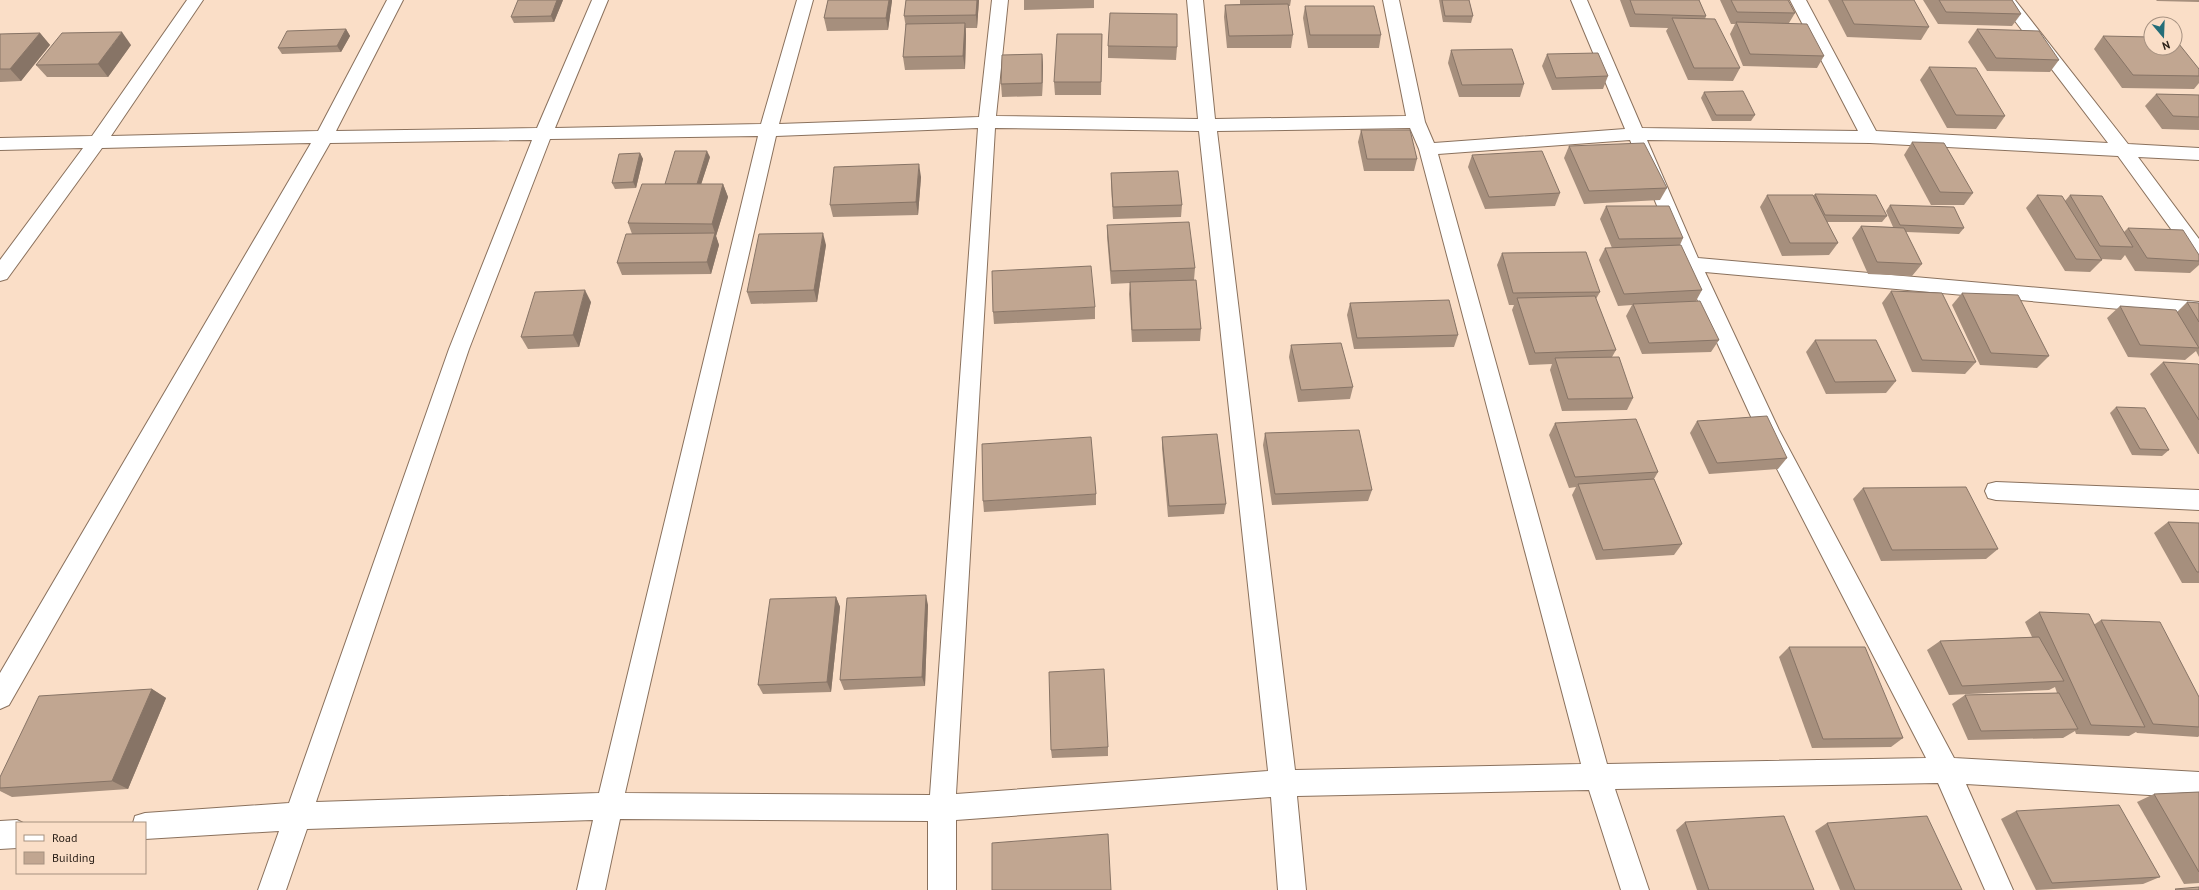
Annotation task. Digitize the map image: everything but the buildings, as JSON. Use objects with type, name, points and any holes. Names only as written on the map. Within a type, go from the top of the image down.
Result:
[{"type":"street","points":[[0,274],[98,142],[195,0]]},
{"type":"street","points":[[0,697],[324,137],[395,0]]},
{"type":"street","points":[[272,890],[459,349],[544,133],[600,0]]},
{"type":"street","points":[[592,890],[608,806],[768,130],[805,0]]},
{"type":"street","points":[[942,890],[942,808],[987,122],[1000,0]]},
{"type":"street","points":[[1196,0],[1207,125],[1283,783],[1292,890]]},
{"type":"street","points":[[1391,0],[1416,122],[1428,149],[1598,778],[1635,890]]},
{"type":"street","points":[[1579,0],[1691,264],[1769,432],[1946,770],[1999,890]]},
{"type":"street","points":[[1798,0],[1870,137]]},
{"type":"street","points":[[2007,0],[2123,150],[2199,253]]},
{"type":"street","points":[[0,144],[768,130],[987,122],[1207,125],[1416,122]]},
{"type":"street","points":[[1428,149],[1637,134],[1870,137],[2199,154]]},
{"type":"street","points":[[1691,264],[2199,309]]},
{"type":"street","points":[[1996,491],[2199,500]]},
{"type":"street","points":[[146,826],[298,816],[608,806],[942,808],[1283,783],[1946,770],[2199,785]]},
{"type":"street","points":[[0,836],[16,834]]}]
